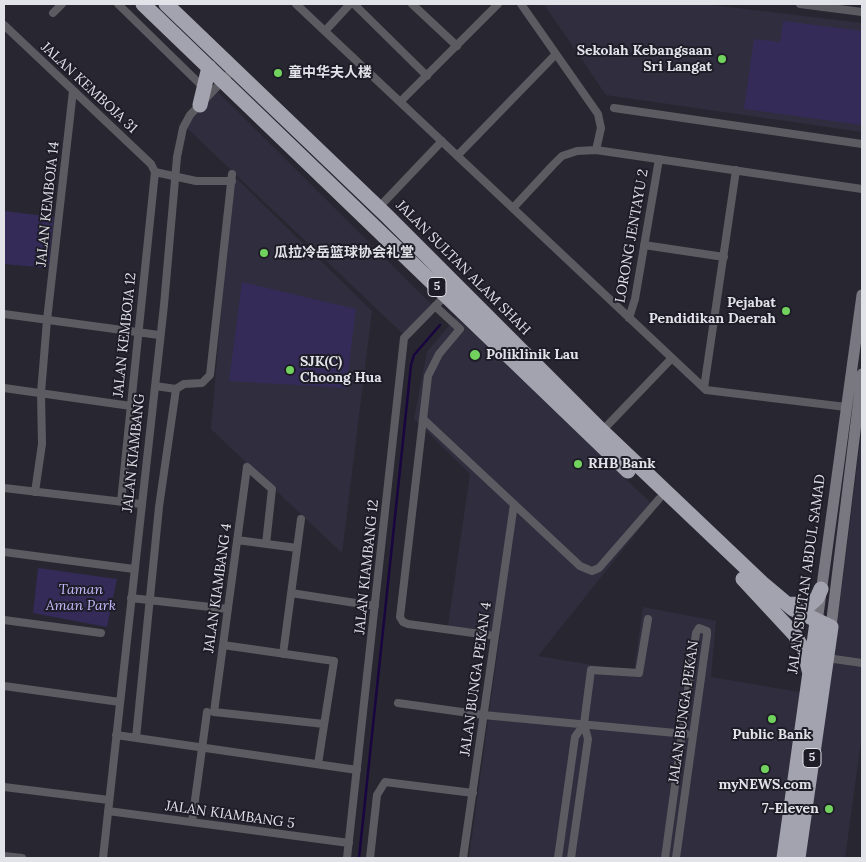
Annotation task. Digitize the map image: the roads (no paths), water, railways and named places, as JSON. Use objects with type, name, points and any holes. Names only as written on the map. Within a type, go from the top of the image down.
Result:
[{"type":"highway","name":"JALAN SULTAN ALAM SHAH","points":[[143,4],[209,67],[229,75]]},
{"type":"highway","name":"JALAN SULTAN ALAM SHAH","points":[[167,4],[229,75],[313,156],[499,326],[659,499],[783,620]]},
{"type":"highway","points":[[200,105],[209,67]]},
{"type":"highway","name":"JALAN SULTAN ALAM SHAH","points":[[313,156],[440,300],[598,435],[783,602],[823,632]]},
{"type":"highway","points":[[783,602],[801,606],[809,605],[817,598],[821,589]]},
{"type":"highway","points":[[783,620],[801,643],[810,674]]},
{"type":"highway","name":"5","points":[[783,620],[823,632]]},
{"type":"highway","name":"JALAN SULTAN ABDUL SAMAD","points":[[798,858],[827,658],[823,632]]},
{"type":"highway","name":"JALAN SULTAN ABDUL SAMAD","points":[[784,858],[810,674],[823,632]]},
{"type":"main road","name":"JALAN SULTAN ABDUL SAMAD","points":[[823,632],[855,406],[862,295]]},
{"type":"main road","name":"JALAN SULTAN ABDUL SAMAD","points":[[823,632],[821,589],[862,374]]},
{"type":"street","points":[[53,13],[62,4]]},
{"type":"street","points":[[118,4],[204,88]]},
{"type":"street","points":[[156,16],[167,4]]},
{"type":"street","points":[[296,4],[706,390],[855,406]]},
{"type":"street","points":[[325,31],[350,4]]},
{"type":"street","points":[[354,4],[427,76]]},
{"type":"street","points":[[412,4],[457,46]]},
{"type":"street","points":[[400,102],[498,4]]},
{"type":"street","points":[[522,4],[555,55],[598,114],[601,128],[596,150]]},
{"type":"street","points":[[800,4],[862,12]]},
{"type":"street","name":"JALAN KEMBOJA 31","points":[[4,25],[151,164],[155,172]]},
{"type":"street","points":[[457,156],[555,55]]},
{"type":"street","name":"JALAN KIAMBANG","points":[[103,858],[155,386],[175,178],[183,128],[190,115],[229,75]]},
{"type":"street","name":"JALAN KEMBOJA 14","points":[[35,492],[42,444],[41,393],[47,320],[74,91]]},
{"type":"street","points":[[614,108],[862,144]]},
{"type":"street","points":[[384,202],[442,141]]},
{"type":"street","points":[[513,208],[562,156],[578,151],[596,150],[862,189]]},
{"type":"street","name":"LORONG JENTAYU 2","points":[[629,318],[635,298],[659,159]]},
{"type":"street","points":[[704,388],[736,170]]},
{"type":"street","points":[[155,172],[175,178],[196,181],[232,177],[210,376],[202,383],[184,384],[176,389],[155,386]]},
{"type":"street","name":"JALAN KEMBOJA 12","points":[[121,502],[155,172]]},
{"type":"street","points":[[644,245],[724,257]]},
{"type":"street","points":[[440,300],[460,329],[439,354],[428,376],[400,617],[403,622],[408,624],[495,636]]},
{"type":"street","name":"JALAN KIAMBANG 12","points":[[347,858],[404,338],[440,300]]},
{"type":"street","points":[[4,314],[159,335]]},
{"type":"street","points":[[598,435],[672,358]]},
{"type":"street","points":[[4,388],[130,406]]},
{"type":"street","points":[[136,738],[159,507],[176,389]]},
{"type":"street","points":[[424,419],[580,566],[592,571],[598,568],[659,499]]},
{"type":"street","name":"JALAN KIAMBANG 4","points":[[192,822],[201,748],[223,645],[247,467],[272,489],[266,544]]},
{"type":"street","points":[[4,488],[141,504]]},
{"type":"street","name":"JALAN BUNGA PEKAN 4","points":[[464,858],[514,504]]},
{"type":"street","points":[[283,654],[301,519]]},
{"type":"street","points":[[237,540],[297,548]]},
{"type":"street","points":[[4,552],[134,569]]},
{"type":"street","points":[[291,594],[375,606]]},
{"type":"street","points":[[131,598],[228,609]]},
{"type":"street","points":[[571,858],[588,739],[584,724],[592,668],[639,673],[648,618]]},
{"type":"street","points":[[4,620],[101,633]]},
{"type":"street","name":"JALAN BUNGA PEKAN","points":[[665,858],[696,633],[699,628],[704,628],[708,635],[676,858]]},
{"type":"street","points":[[223,645],[334,661],[318,764]]},
{"type":"street","points":[[827,658],[862,663]]},
{"type":"street","points":[[4,686],[120,702]]},
{"type":"street","points":[[398,703],[484,715],[693,735]]},
{"type":"street","points":[[210,712],[324,724]]},
{"type":"street","points":[[558,858],[575,737],[584,724]]},
{"type":"street","points":[[116,736],[357,770]]},
{"type":"street","points":[[370,858],[377,796],[384,782],[472,793]]},
{"type":"street","points":[[4,787],[109,800]]},
{"type":"street","name":"JALAN KIAMBANG 5","points":[[108,811],[349,843]]},
{"type":"street","points":[[4,856],[22,858]]},
{"type":"waterway","points":[[359,858],[411,365],[414,355],[440,325]]},
{"type":"place","name":"Sekolah Kebangsaan Sri Langat","points":[[722,59]]},
{"type":"place","name":"童中华夫人楼","points":[[278,73]]},
{"type":"place","name":"瓜拉冷岳篮球协会礼堂","points":[[264,253]]},
{"type":"place","name":"Pejabat Pendidikan Daerah","points":[[786,311]]},
{"type":"place","name":"Poliklinik Lau","points":[[475,355]]},
{"type":"place","name":"SJK(C) Choong Hua","points":[[290,370]]},
{"type":"place","name":"RHB Bank","points":[[578,464]]},
{"type":"place","name":"Public Bank","points":[[772,719]]},
{"type":"place","name":"myNEWS.com","points":[[765,769]]},
{"type":"place","name":"7-Eleven","points":[[829,809]]},
{"type":"park label","name":"Taman Aman Park","points":[[81,598]]}]
